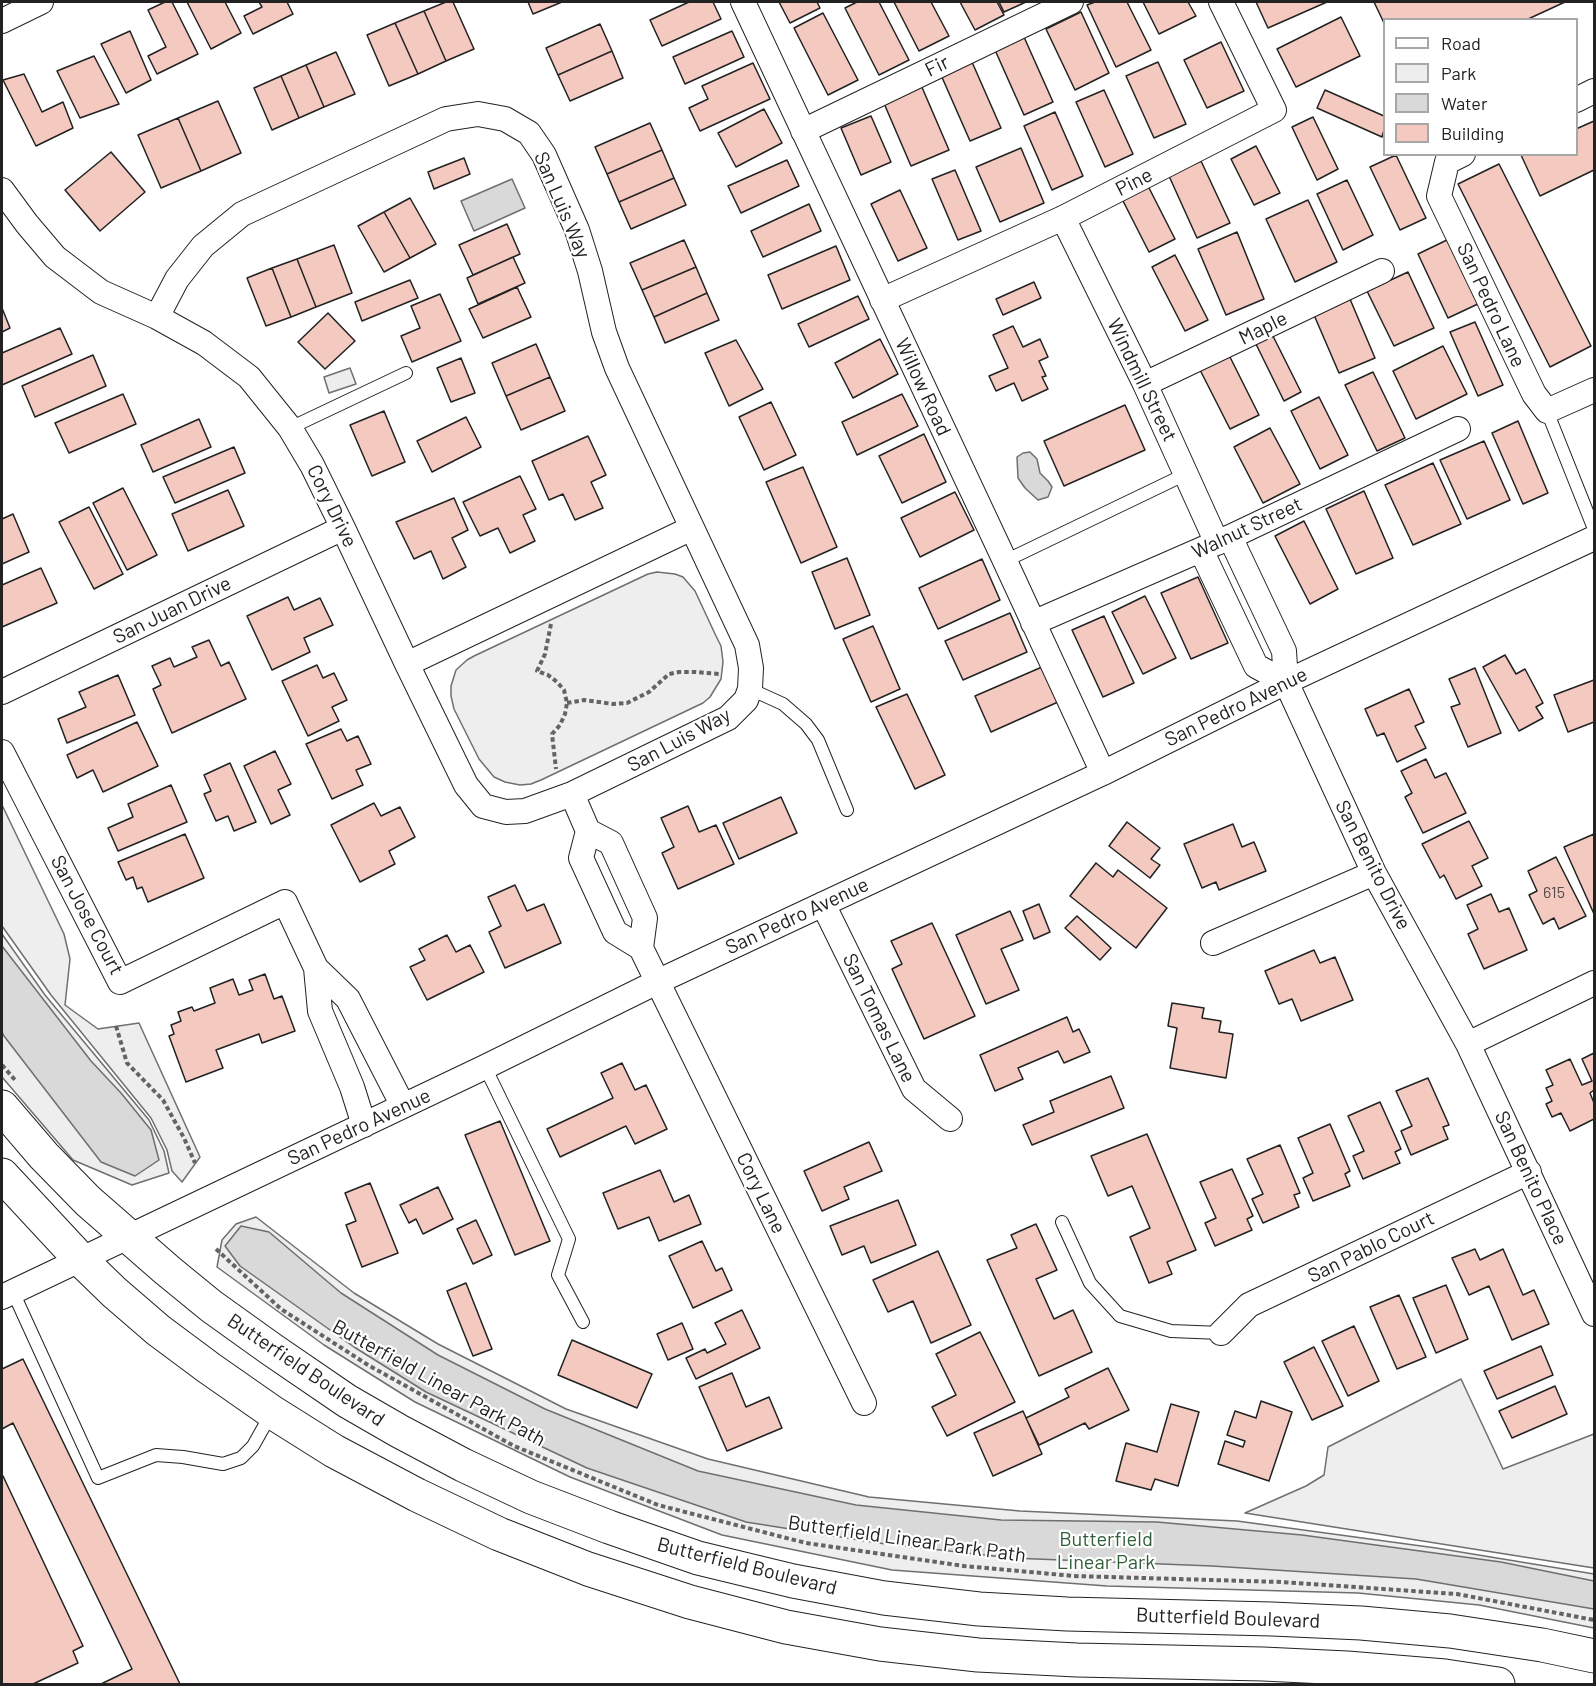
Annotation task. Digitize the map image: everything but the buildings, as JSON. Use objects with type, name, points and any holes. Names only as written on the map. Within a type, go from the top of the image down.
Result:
[{"type":"main road","name":"Butterfield Boulevard","points":[[2,1107],[44,1156],[127,1237],[212,1306],[347,1401],[463,1465],[531,1497],[698,1558],[884,1598],[979,1609],[1361,1623],[1450,1631],[1542,1645],[1594,1656]]},
{"type":"main road","points":[[2,1175],[114,1292],[158,1330],[273,1412],[345,1456],[417,1495],[499,1534],[588,1569],[690,1602],[786,1627],[880,1644],[978,1655],[1077,1660],[1263,1664],[1347,1672],[1445,1676],[1497,1684]]},
{"type":"street","points":[[2,21],[41,2]]},
{"type":"street","name":"Willow Road","points":[[743,2],[1103,773]]},
{"type":"street","name":"Fir","points":[[803,130],[1071,2]]},
{"type":"street","name":"Pine","points":[[882,300],[1063,218],[1274,110],[1221,2]]},
{"type":"street","points":[[1578,99],[1594,92]]},
{"type":"street","name":"San Luis Way","points":[[157,317],[177,279],[203,246],[243,214],[446,119],[478,114],[505,119],[529,133],[544,155],[577,230],[590,271],[604,332],[617,368],[747,645],[751,668],[750,689],[746,700],[728,718],[572,794]]},
{"type":"street","name":"San Pedro Lane","points":[[1458,156],[1447,162],[1439,196],[1534,394],[1547,411]]},
{"type":"street","name":"Cory Drive","points":[[2,190],[55,257],[101,292],[157,317],[204,343],[249,377],[291,428],[343,528],[466,785],[483,806],[506,812],[525,811],[572,794]]},
{"type":"street","name":"Windmill Street","points":[[1063,218],[1145,384],[1216,543],[1256,666],[1286,682]]},
{"type":"street","name":"Maple","points":[[1145,384],[1382,271]]},
{"type":"street","points":[[1547,411],[1594,390]]},
{"type":"street","name":"Walnut Street","points":[[1033,623],[1216,543],[1458,429]]},
{"type":"street","name":"San Juan Drive","points":[[2,692],[343,528]]},
{"type":"street","points":[[407,664],[692,528]]},
{"type":"street","name":"San Pedro Avenue","points":[[8,1295],[485,1067],[657,982],[1103,773],[1286,682],[1594,538]]},
{"type":"street","name":"Windmill Street","points":[[1216,543],[1284,651],[1286,682]]},
{"type":"street","name":"San Benito Drive","points":[[1286,682],[1374,873],[1468,1044]]},
{"type":"street","name":"San Jose Court","points":[[2,752],[120,982],[285,902],[316,968],[320,1011],[352,1087],[364,1125]]},
{"type":"street","points":[[572,794],[588,831],[610,843],[645,918],[641,948],[657,982]]},
{"type":"street","points":[[588,831],[580,858],[615,932],[641,948]]},
{"type":"street","points":[[1212,943],[1374,873]]},
{"type":"street","name":"San Tomas Lane","points":[[823,904],[914,1089],[950,1119]]},
{"type":"street","name":"San Jose Court","points":[[316,968],[348,999],[403,1106]]},
{"type":"street","name":"Cory Lane","points":[[657,982],[864,1403]]},
{"type":"street","points":[[1468,1044],[1594,983]]},
{"type":"street","name":"San Benito Place","points":[[1468,1044],[1594,1314]]},
{"type":"street","name":"San Pablo Court","points":[[1221,1333],[1249,1305],[1529,1172]]},
{"type":"lane","points":[[291,428],[406,373]]},
{"type":"lane","points":[[1547,411],[1594,529]]},
{"type":"lane","points":[[1005,561],[1186,474]]},
{"type":"lane","points":[[750,689],[783,704],[806,724],[818,740],[847,810]]},
{"type":"lane","points":[[485,1067],[569,1239],[558,1275],[583,1322]]},
{"type":"lane","points":[[1062,1222],[1090,1283],[1120,1316],[1170,1331],[1221,1333]]},
{"type":"lane","points":[[8,1295],[98,1478],[156,1455],[223,1464],[241,1458],[253,1446],[273,1412]]},
{"type":"path","points":[[552,623],[545,654],[537,671],[557,682],[564,690],[567,703],[565,714],[552,734],[556,769]]},
{"type":"path","points":[[567,703],[584,700],[613,704],[627,703],[649,692],[669,674],[679,672],[718,674]]},
{"type":"path","points":[[116,1026],[127,1063],[163,1100],[195,1164]]},
{"type":"path","name":"Butterfield Linear Park Path","points":[[216,1249],[281,1309],[368,1365],[514,1446],[658,1504],[806,1543],[964,1566],[1074,1576],[1281,1582],[1457,1594],[1594,1620]]},
{"type":"green space","points":[[657,572],[683,577],[695,591],[721,646],[723,662],[721,679],[710,697],[703,703],[531,784],[520,785],[494,777],[479,759],[454,709],[451,686],[456,670],[474,656],[648,574]]},
{"type":"green space","points":[[2,805],[64,934],[70,959],[65,1005],[98,1029],[139,1023],[200,1157],[182,1182],[172,1171],[167,1150],[151,1118],[51,995],[2,926]]},
{"type":"green space","points":[[2,934],[45,995],[149,1120],[164,1151],[169,1173],[132,1185],[73,1160],[2,1077]]},
{"type":"green space","name":"Butterfield Linear Park","points":[[256,1217],[354,1293],[438,1344],[566,1409],[708,1459],[869,1497],[1020,1511],[1237,1521],[1436,1548],[1594,1574],[1594,1628],[1479,1605],[1358,1593],[1107,1586],[892,1570],[722,1535],[570,1477],[415,1402],[324,1345],[217,1267],[222,1240],[236,1224]]},
{"type":"green space","points":[[1461,1379],[1503,1469],[1594,1434],[1594,1568],[1245,1513],[1306,1486],[1324,1475],[1328,1447]]},
{"type":"shaded area","points":[[350,368],[356,384],[329,393],[324,377]]},
{"type":"water","points":[[512,179],[525,208],[474,231],[461,201]]},
{"type":"water","points":[[1030,452],[1037,459],[1040,473],[1052,487],[1048,497],[1038,500],[1018,478],[1017,457]]},
{"type":"water","points":[[2,946],[91,1061],[151,1130],[159,1160],[135,1176],[101,1162],[4,1036],[2,1032]]},
{"type":"water","points":[[241,1226],[269,1232],[341,1293],[438,1355],[545,1409],[698,1471],[856,1505],[1001,1520],[1157,1522],[1302,1535],[1501,1562],[1594,1581],[1594,1609],[1416,1579],[1212,1566],[1011,1558],[878,1543],[746,1522],[587,1468],[426,1392],[354,1347],[240,1266],[225,1246]]}]
